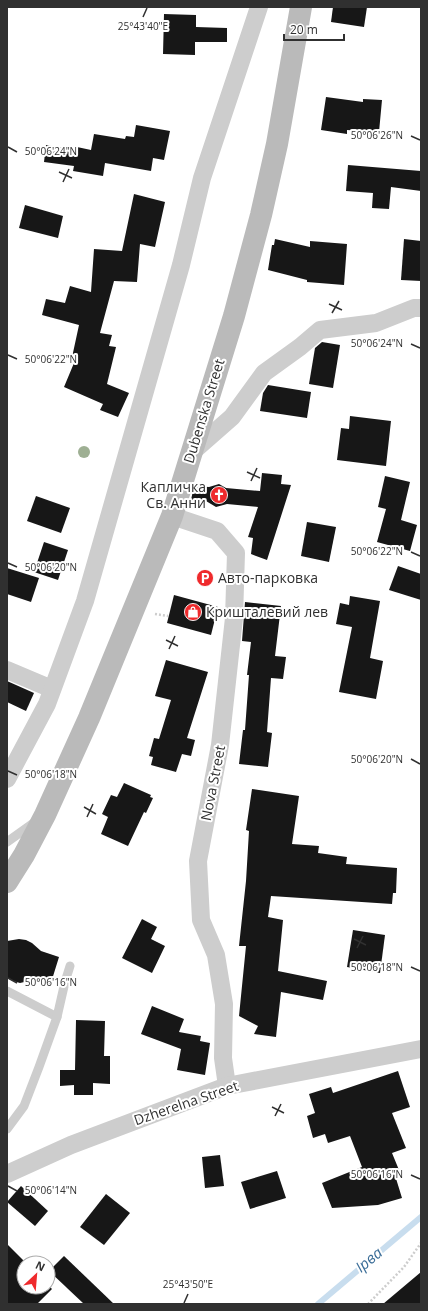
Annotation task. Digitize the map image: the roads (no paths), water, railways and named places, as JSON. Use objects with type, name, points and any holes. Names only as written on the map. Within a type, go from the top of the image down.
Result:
[{"type":"main road","name":"Dubenska Street","points":[[7,882],[24,855],[45,815],[89,718],[172,516],[234,316],[261,215],[277,144],[300,7]]},
{"type":"street","points":[[7,779],[47,704],[85,601],[181,265],[202,178],[259,7]]},
{"type":"street","points":[[191,453],[232,417],[264,373],[300,347],[320,330],[376,323],[414,308],[421,308]]},
{"type":"street","name":"Nova Street","points":[[172,516],[217,531],[236,553],[234,618],[220,745],[198,861],[202,920],[216,955],[224,1004],[223,1058],[227,1086]]},
{"type":"street","points":[[7,670],[52,689]]},
{"type":"street","name":"Dzherelna Street","points":[[7,1174],[71,1145],[227,1086],[421,1049]]},
{"type":"lane","points":[[7,842],[45,815]]},
{"type":"lane","points":[[7,1129],[24,1106],[57,1017],[70,966]]},
{"type":"lane","points":[[7,991],[57,1017]]},
{"type":"waterway","name":"Ірва","points":[[318,1304],[421,1217]]},
{"type":"place","name":"Капличка Св. Анни","points":[[219,495]]},
{"type":"place","name":"Авто-парковка","points":[[205,578]]},
{"type":"place","name":"Кришталевий лев","points":[[193,612]]}]
